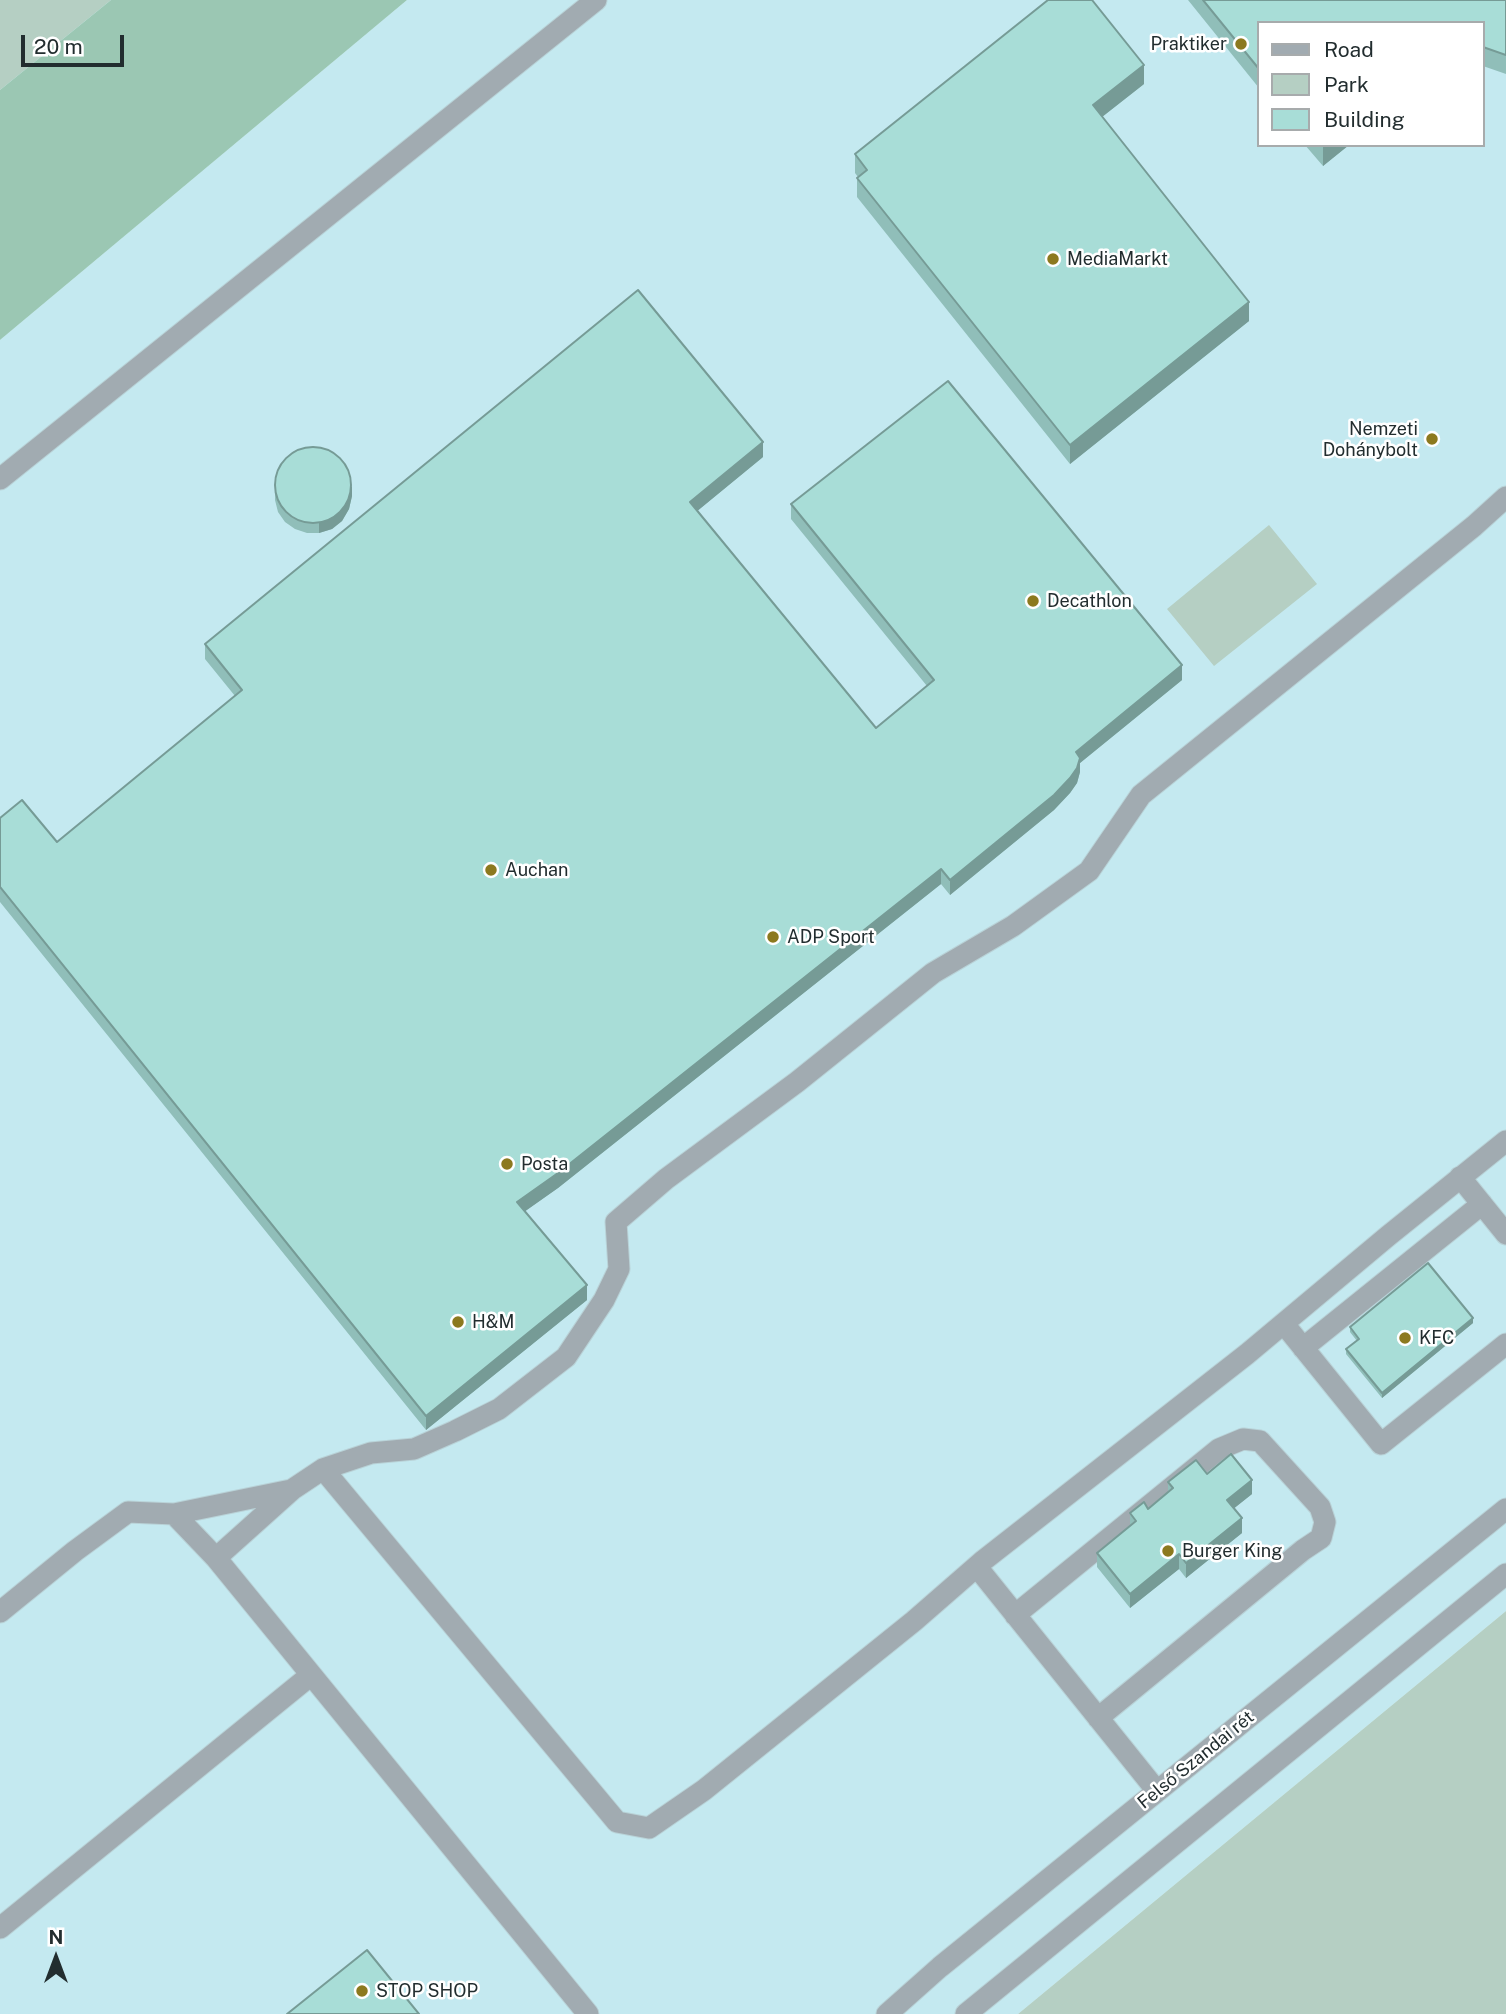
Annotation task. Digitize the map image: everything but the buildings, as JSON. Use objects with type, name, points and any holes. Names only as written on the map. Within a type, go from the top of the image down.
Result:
[{"type":"street","points":[[0,479],[596,0]]},
{"type":"street","points":[[216,1558],[293,1489],[323,1469],[371,1453],[414,1449],[455,1432],[499,1409],[566,1357],[604,1300],[618,1269],[616,1222],[666,1179],[797,1082],[933,973],[1013,926],[1089,871],[1141,795],[1474,526],[1506,496]]},
{"type":"street","points":[[323,1469],[617,1822],[649,1828],[704,1790],[977,1567],[1284,1324],[1506,1141]]},
{"type":"street","points":[[1460,1177],[1506,1234]]},
{"type":"street","points":[[1303,1348],[1482,1204]]},
{"type":"street","points":[[1284,1324],[1381,1444],[1506,1344]]},
{"type":"street","points":[[1015,1615],[1219,1449],[1243,1439],[1260,1441],[1320,1507],[1325,1522],[1321,1538],[1098,1718]]},
{"type":"street","points":[[0,1612],[128,1512],[174,1514],[293,1489]]},
{"type":"street","name":"Felső Szandai rét","points":[[887,2014],[940,1967],[1506,1509]]},
{"type":"street","points":[[174,1514],[216,1558],[588,2014]]},
{"type":"street","points":[[977,1567],[1157,1791]]},
{"type":"street","points":[[966,2014],[1506,1574]]},
{"type":"street","points":[[0,1928],[311,1675]]},
{"type":"shaded area","points":[[407,0],[1506,0],[1506,1611],[1018,2014],[0,2014],[0,340]]},
{"type":"green space","points":[[0,0],[111,0],[0,90]]},
{"type":"green space","points":[[111,0],[407,0],[0,340],[0,90]]},
{"type":"green space","points":[[1269,525],[1317,584],[1214,666],[1167,609]]},
{"type":"green space","points":[[1506,1611],[1506,2014],[1018,2014]]},
{"type":"place","name":"Praktiker","points":[[1241,44]]},
{"type":"place","name":"MediaMarkt","points":[[1053,259]]},
{"type":"place","name":"Nemzeti Dohánybolt","points":[[1432,439]]},
{"type":"place","name":"Decathlon","points":[[1033,601]]},
{"type":"place","name":"Auchan","points":[[491,870]]},
{"type":"place","name":"ADP Sport","points":[[773,937]]},
{"type":"place","name":"Posta","points":[[507,1164]]},
{"type":"place","name":"H&M","points":[[458,1322]]},
{"type":"place","name":"KFC","points":[[1405,1338]]},
{"type":"place","name":"Burger King","points":[[1168,1551]]},
{"type":"place","name":"STOP SHOP","points":[[362,1991]]}]
